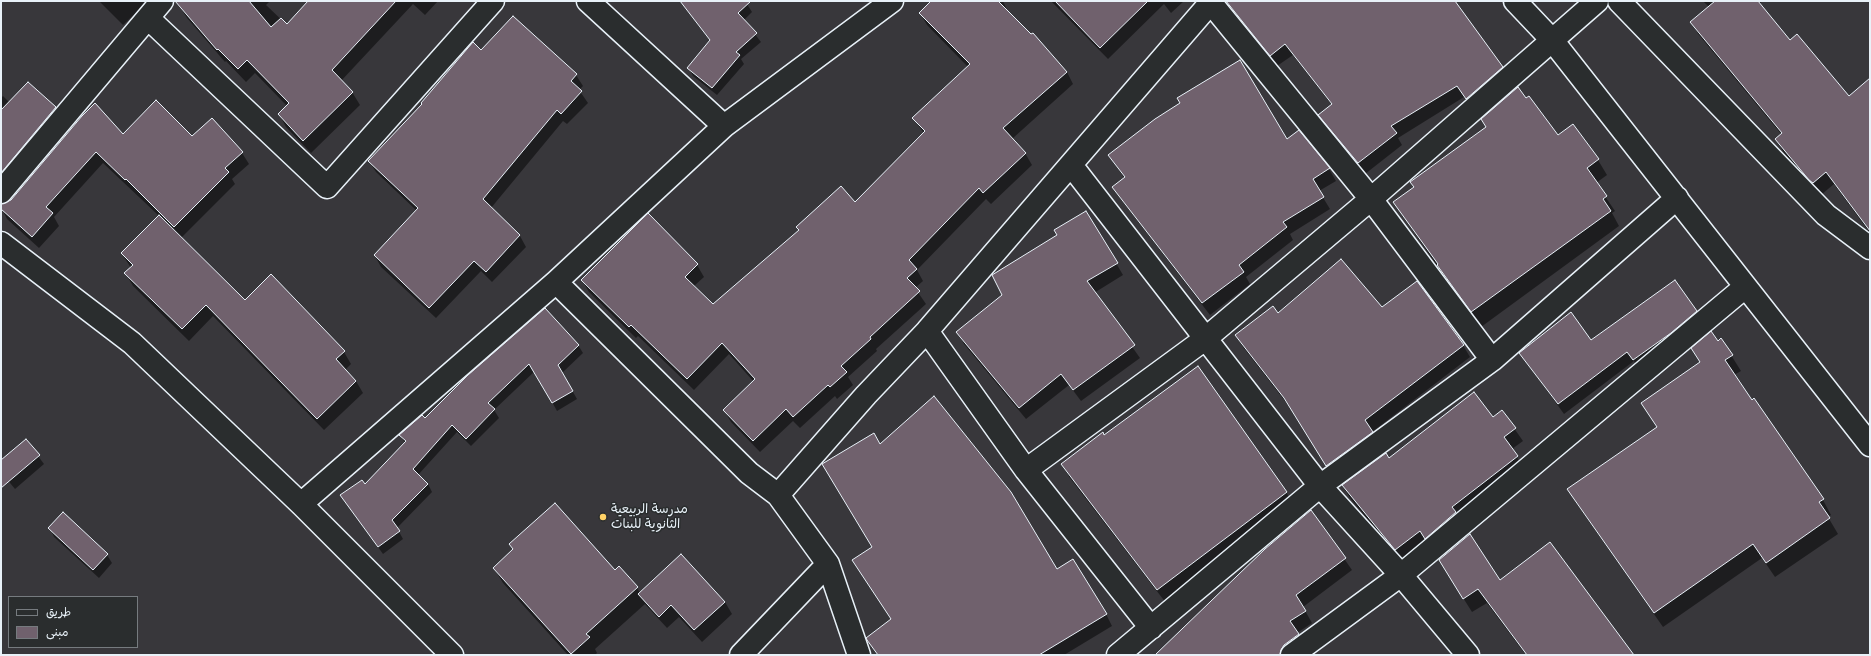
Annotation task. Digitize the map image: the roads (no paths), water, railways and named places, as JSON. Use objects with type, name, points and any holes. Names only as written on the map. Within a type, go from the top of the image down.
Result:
[{"type":"street","points":[[1,192],[162,1]]},
{"type":"street","points":[[148,18],[327,187],[493,1]]},
{"type":"street","points":[[301,504],[556,282],[724,126],[892,1]]},
{"type":"street","points":[[1515,1],[1552,40],[1870,445]]},
{"type":"street","points":[[1026,470],[1205,339],[1371,199],[1597,1]]},
{"type":"street","points":[[1619,1],[1826,215],[1870,248]]},
{"type":"street","points":[[778,496],[866,395],[927,331],[1211,2],[1371,199],[1492,360]]},
{"type":"street","points":[[597,4],[724,126]]},
{"type":"street","points":[[1071,165],[1320,486],[1401,575],[1468,655]]},
{"type":"street","points":[[1118,655],[1320,486],[1492,360],[1677,198]]},
{"type":"street","points":[[1,243],[132,343],[301,504],[452,655]]},
{"type":"street","points":[[556,282],[749,473],[778,496],[828,564],[859,655]]},
{"type":"street","points":[[1292,655],[1401,575],[1745,287]]},
{"type":"street","points":[[927,331],[1026,470],[1151,628]]},
{"type":"street","points":[[741,655],[828,564]]},
{"type":"place","name":"مدرسة الربيعية الثانوية للبنات","points":[[603,517]]}]
